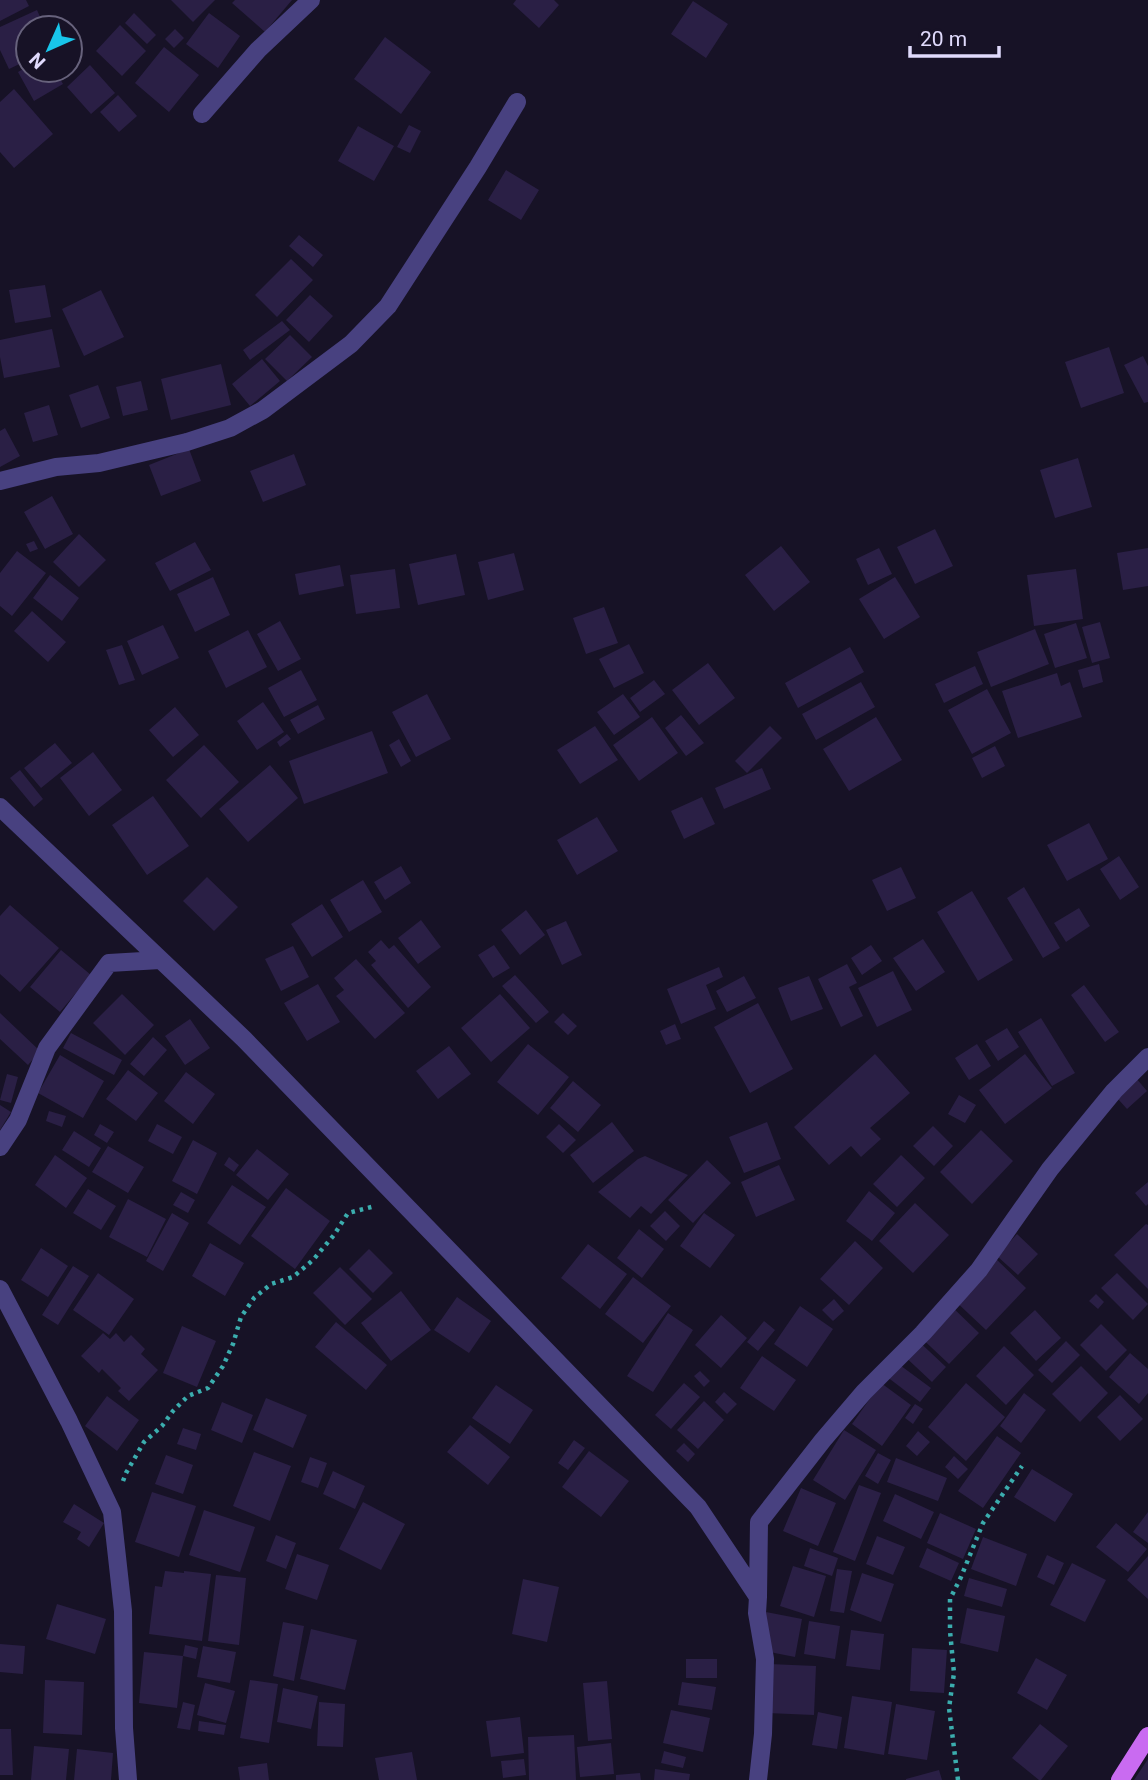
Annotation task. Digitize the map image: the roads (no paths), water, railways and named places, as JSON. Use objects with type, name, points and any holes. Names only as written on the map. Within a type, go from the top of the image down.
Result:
[{"type":"main road","points":[[1120,1780],[1148,1736]]},
{"type":"street","points":[[202,114],[258,50],[311,0]]},
{"type":"street","points":[[0,481],[56,467],[99,463],[187,442],[230,428],[264,410],[351,344],[388,306],[517,102]]},
{"type":"street","points":[[0,807],[244,1039],[698,1507],[758,1597]]},
{"type":"street","points":[[0,1147],[18,1120],[47,1048],[109,963],[160,960]]},
{"type":"street","points":[[758,1780],[763,1734],[765,1659],[757,1613],[760,1521],[822,1440],[979,1270],[1050,1169],[1114,1091],[1148,1057]]},
{"type":"street","points":[[0,1289],[69,1421],[111,1512],[123,1611],[124,1728],[128,1780]]}]
